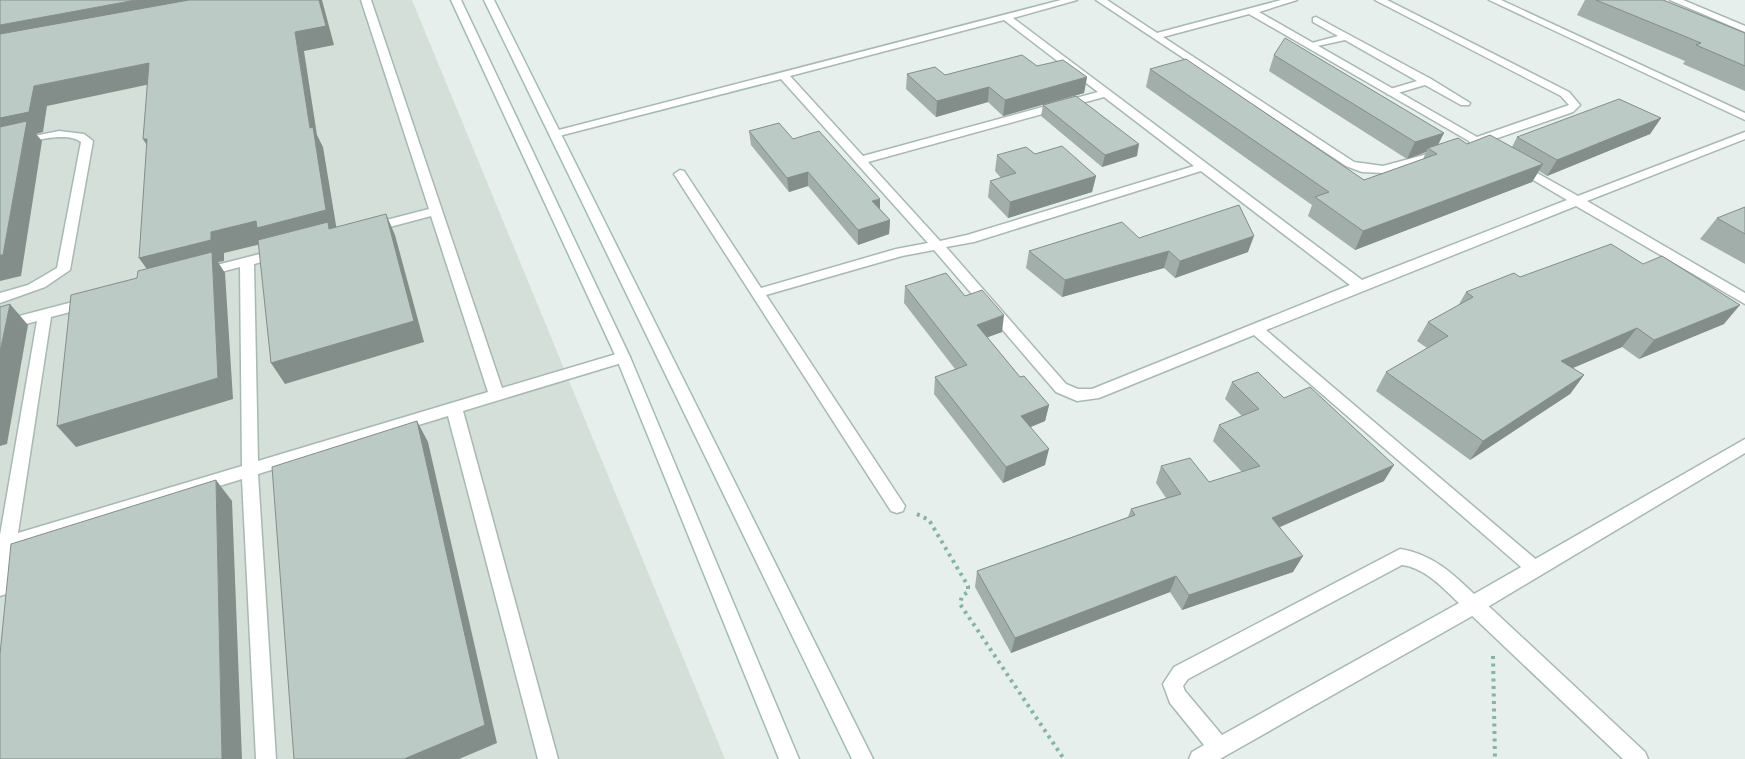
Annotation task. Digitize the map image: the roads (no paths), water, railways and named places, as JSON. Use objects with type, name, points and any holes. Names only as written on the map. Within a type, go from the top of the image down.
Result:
[{"type":"street","points":[[366,0],[498,395]]},
{"type":"street","points":[[456,0],[622,357],[790,759]]},
{"type":"street","points":[[490,0],[863,759]]},
{"type":"street","points":[[555,134],[1072,0]]},
{"type":"street","points":[[1101,0],[1359,168],[1386,172],[1569,110],[1575,105],[1565,94],[1380,0]]},
{"type":"street","points":[[1155,36],[1292,0]]},
{"type":"street","points":[[1494,0],[1745,117]]},
{"type":"street","points":[[1674,0],[1745,29]]},
{"type":"street","points":[[1250,11],[1493,151]]},
{"type":"street","points":[[1006,17],[1360,286]]},
{"type":"street","points":[[1316,20],[1465,103]]},
{"type":"street","points":[[1312,46],[1347,37]]},
{"type":"street","points":[[783,75],[937,245],[1061,388],[1077,395],[1094,394],[1360,286],[1745,135]]},
{"type":"street","points":[[1391,92],[1427,81]]},
{"type":"street","points":[[860,161],[1105,93]]},
{"type":"street","points":[[0,146],[66,134],[83,136],[87,140],[63,270],[48,282],[35,288],[0,298]]},
{"type":"street","points":[[1510,162],[1745,299]]},
{"type":"street","points":[[758,293],[901,252],[969,240],[1203,167]]},
{"type":"street","points":[[680,174],[897,506]]},
{"type":"street","points":[[361,231],[438,211]]},
{"type":"street","points":[[189,276],[295,249]]},
{"type":"street","points":[[247,261],[250,470],[266,759]]},
{"type":"street","points":[[0,326],[103,299]]},
{"type":"street","points":[[0,588],[3,545],[45,314]]},
{"type":"street","points":[[1255,328],[1533,567]]},
{"type":"street","points":[[3,545],[622,357]]},
{"type":"street","points":[[454,408],[548,759]]},
{"type":"street","points":[[1199,759],[1474,605],[1533,567],[1745,445]]},
{"type":"street","points":[[1220,748],[1176,696],[1173,684],[1181,673],[1400,557],[1419,560],[1429,565],[1638,759]]}]
